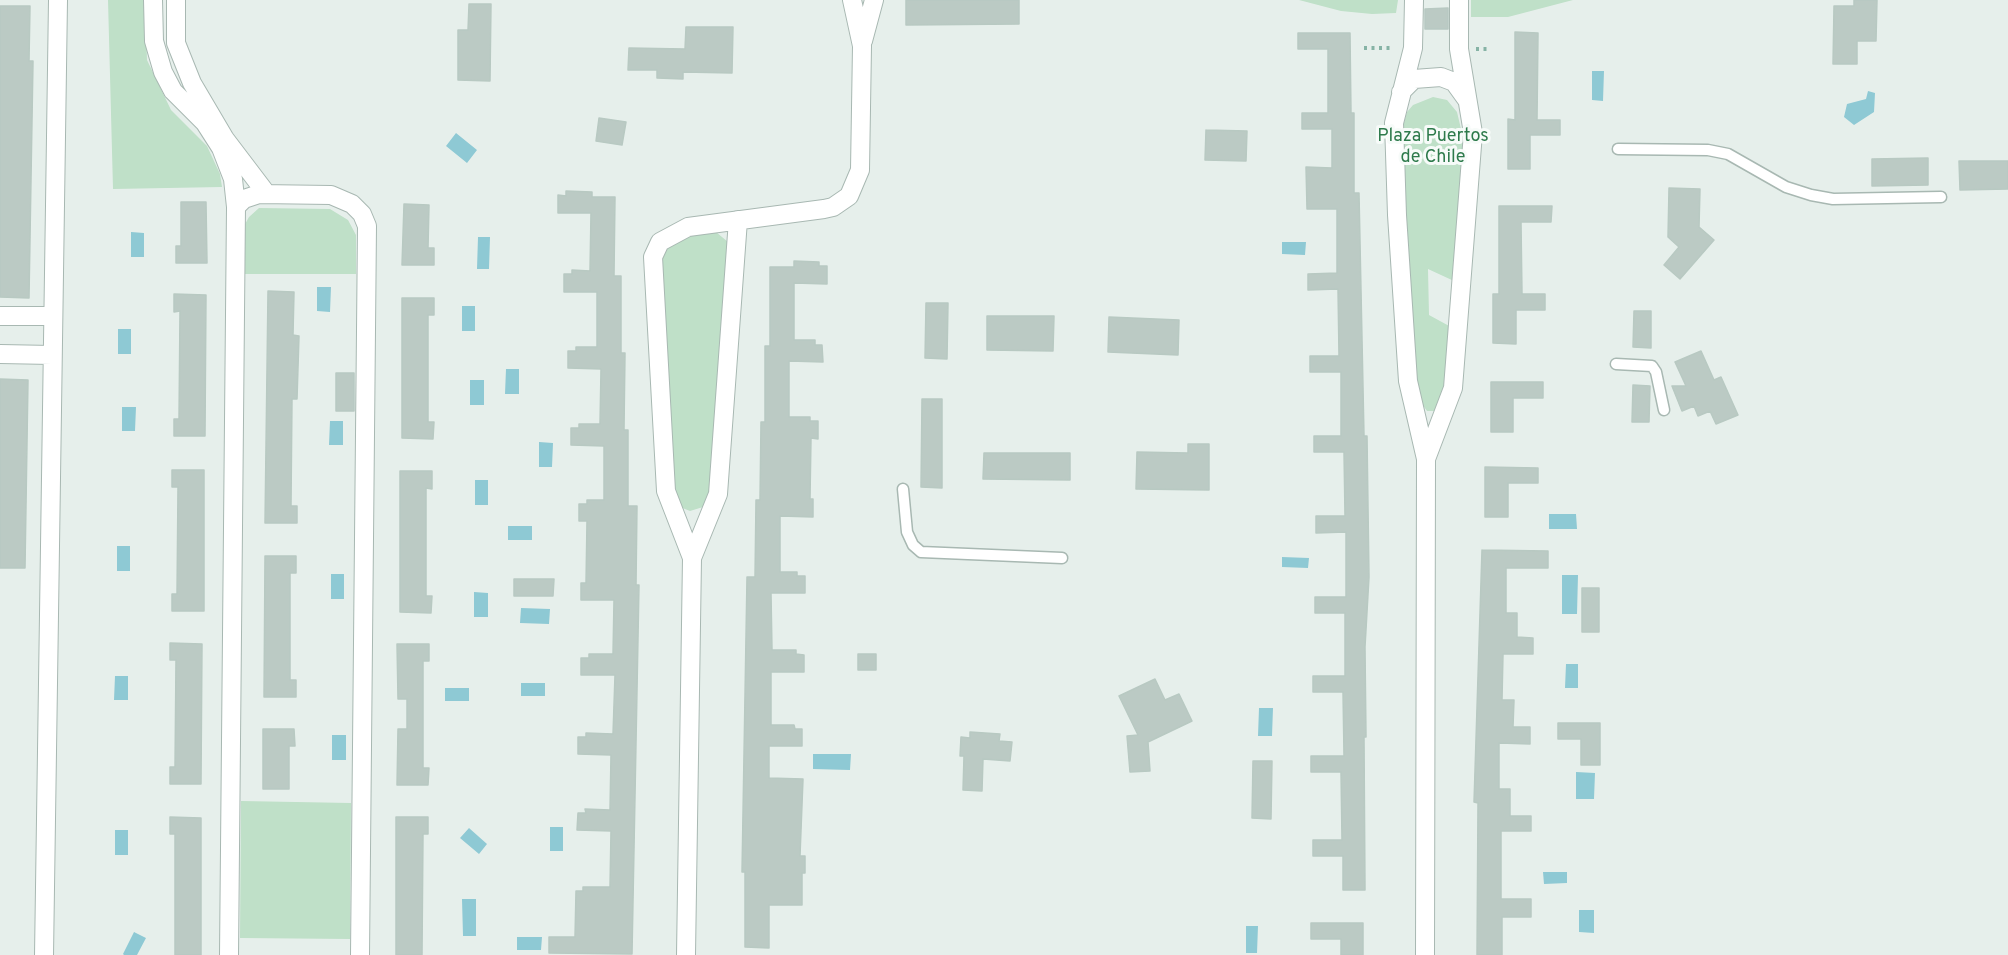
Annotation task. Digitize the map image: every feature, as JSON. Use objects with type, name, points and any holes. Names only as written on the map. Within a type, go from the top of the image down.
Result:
[{"type":"street","points":[[44,955],[57,0]]},
{"type":"street","points":[[153,0],[154,41],[159,64],[173,92],[205,123],[222,148],[233,179],[237,207],[229,955]]},
{"type":"street","points":[[176,0],[176,43],[188,76],[212,120],[266,194]]},
{"type":"street","points":[[692,558],[666,491],[653,257],[660,242],[677,231],[833,207],[855,188],[860,170],[862,46],[852,0]]},
{"type":"street","points":[[862,46],[874,0]]},
{"type":"street","points":[[1414,0],[1413,48],[1394,123],[1407,369],[1413,412],[1426,459],[1425,955]]},
{"type":"street","points":[[1426,459],[1453,388],[1473,133],[1459,49],[1459,0]]},
{"type":"street","points":[[1401,92],[1414,79],[1441,77],[1454,82],[1467,100]]},
{"type":"street","points":[[237,207],[244,200],[266,194],[342,198],[362,214],[368,226],[360,955]]},
{"type":"street","points":[[686,955],[692,558],[718,494],[738,220]]},
{"type":"street","points":[[0,316],[53,316]]},
{"type":"street","points":[[0,354],[52,355]]},
{"type":"street","points":[[673,512],[692,517],[712,512]]},
{"type":"lane","points":[[1618,149],[1708,150],[1728,154],[1786,186],[1811,195],[1833,199],[1941,197]]},
{"type":"lane","points":[[1616,364],[1652,366],[1656,372],[1664,411]]},
{"type":"lane","points":[[903,489],[907,532],[913,545],[921,552],[1062,558]]},
{"type":"green space","points":[[108,0],[145,0],[147,60],[171,110],[207,146],[220,174],[222,187],[113,189]]},
{"type":"green space","points":[[1299,0],[1398,0],[1396,13],[1372,14],[1341,11]]},
{"type":"green space","points":[[1471,0],[1573,0],[1508,17],[1471,17]]},
{"type":"green space","name":"Plaza Puertos de Chile","points":[[1433,97],[1447,100],[1457,112],[1465,146],[1454,281],[1428,269],[1429,315],[1451,327],[1445,394],[1434,411],[1427,411],[1420,401],[1414,367],[1400,137],[1407,112],[1413,105]]},
{"type":"green space","points":[[259,208],[330,209],[348,220],[356,235],[356,274],[245,274],[244,226],[249,217]]},
{"type":"green space","points":[[716,232],[728,242],[709,494],[703,507],[690,511],[680,507],[674,496],[660,262],[665,248],[672,241],[701,233]]},
{"type":"green space","points":[[241,801],[351,803],[350,939],[240,938]]},
{"type":"water","points":[[1592,71],[1604,71],[1603,101],[1592,100]]},
{"type":"water","points":[[1868,91],[1875,93],[1874,112],[1854,125],[1844,117],[1847,104],[1866,99]]},
{"type":"water","points":[[456,133],[477,150],[467,163],[446,146]]},
{"type":"water","points":[[131,232],[144,233],[144,257],[131,257]]},
{"type":"water","points":[[478,237],[490,237],[489,269],[477,269]]},
{"type":"water","points":[[1282,242],[1306,242],[1305,255],[1282,254]]},
{"type":"water","points":[[317,287],[331,287],[330,312],[317,311]]},
{"type":"water","points":[[462,306],[475,306],[475,331],[462,331]]},
{"type":"water","points":[[118,329],[131,329],[131,354],[118,354]]},
{"type":"water","points":[[506,369],[519,369],[519,394],[505,394]]},
{"type":"water","points":[[470,380],[484,380],[484,405],[470,405]]},
{"type":"water","points":[[122,407],[136,407],[135,431],[122,431]]},
{"type":"water","points":[[330,421],[343,421],[343,445],[329,445]]},
{"type":"water","points":[[539,442],[553,443],[552,467],[539,467]]},
{"type":"water","points":[[475,480],[488,480],[488,505],[475,505]]},
{"type":"water","points":[[1549,514],[1576,514],[1577,529],[1549,529]]},
{"type":"water","points":[[508,526],[532,526],[532,540],[508,540]]},
{"type":"water","points":[[117,546],[130,546],[130,571],[117,571]]},
{"type":"water","points":[[1282,557],[1309,558],[1308,568],[1282,567]]},
{"type":"water","points":[[331,574],[344,574],[344,599],[331,599]]},
{"type":"water","points":[[1562,575],[1578,575],[1577,614],[1562,614]]},
{"type":"water","points":[[474,592],[488,593],[488,617],[474,617]]},
{"type":"water","points":[[521,608],[550,609],[549,624],[520,623]]},
{"type":"water","points":[[1566,664],[1578,664],[1578,688],[1565,688]]},
{"type":"water","points":[[115,676],[128,676],[128,700],[114,700]]},
{"type":"water","points":[[521,683],[545,683],[545,696],[521,696]]},
{"type":"water","points":[[445,688],[469,688],[469,701],[445,701]]},
{"type":"water","points":[[1259,708],[1273,708],[1272,736],[1258,736]]},
{"type":"water","points":[[332,735],[346,735],[346,760],[332,760]]},
{"type":"water","points":[[813,754],[851,754],[850,770],[813,769]]},
{"type":"water","points":[[1576,772],[1595,773],[1594,799],[1576,799]]},
{"type":"water","points":[[550,827],[563,827],[563,851],[550,851]]},
{"type":"water","points":[[469,828],[487,844],[479,854],[460,838]]},
{"type":"water","points":[[115,830],[128,830],[128,855],[115,855]]},
{"type":"water","points":[[1543,872],[1567,872],[1567,883],[1544,884]]},
{"type":"water","points":[[462,899],[476,899],[476,936],[463,936]]},
{"type":"water","points":[[1579,910],[1594,910],[1594,933],[1579,932]]},
{"type":"water","points":[[1246,926],[1258,926],[1257,953],[1246,953]]},
{"type":"water","points":[[134,932],[146,938],[137,955],[124,955],[123,954]]},
{"type":"water","points":[[517,937],[542,937],[541,950],[517,950]]},
{"type":"building","points":[[906,0],[1019,0],[1019,24],[906,25]]},
{"type":"building","points":[[1854,0],[1877,0],[1876,41],[1857,41],[1857,64],[1833,64],[1834,6],[1854,6]]},
{"type":"building","points":[[469,4],[491,4],[490,81],[458,80],[458,30],[468,30]]},
{"type":"building","points":[[0,6],[30,6],[29,61],[33,61],[29,298],[0,297]]},
{"type":"building","points":[[1448,8],[1448,29],[1425,29],[1425,9]]},
{"type":"building","points":[[686,27],[733,27],[732,73],[683,72],[683,79],[657,78],[657,70],[628,70],[629,48],[685,49]]},
{"type":"building","points":[[1515,32],[1538,33],[1537,120],[1560,120],[1560,135],[1530,135],[1530,169],[1508,169],[1508,119],[1515,120]]},
{"type":"building","points":[[1298,33],[1350,33],[1351,113],[1354,113],[1354,193],[1359,193],[1364,436],[1367,436],[1369,577],[1365,647],[1365,890],[1343,890],[1343,856],[1313,856],[1313,840],[1342,840],[1341,772],[1311,772],[1311,756],[1344,756],[1343,692],[1313,692],[1313,676],[1345,676],[1345,613],[1315,613],[1315,597],[1346,597],[1346,532],[1316,533],[1316,516],[1345,516],[1344,452],[1314,452],[1314,436],[1341,436],[1341,372],[1310,372],[1310,356],[1339,356],[1338,289],[1308,290],[1308,274],[1337,273],[1337,209],[1307,209],[1306,167],[1332,168],[1332,129],[1302,129],[1302,113],[1328,113],[1328,49],[1298,49]]},
{"type":"building","points":[[599,118],[626,122],[622,145],[596,141]]},
{"type":"building","points":[[1206,130],[1247,131],[1246,161],[1205,160]]},
{"type":"building","points":[[1928,158],[1928,185],[1872,186],[1872,159]]},
{"type":"building","points":[[1959,161],[2008,161],[2008,189],[1960,190]]},
{"type":"building","points":[[1669,188],[1700,189],[1699,227],[1714,240],[1680,279],[1664,265],[1679,247],[1668,237]]},
{"type":"building","points":[[566,191],[592,192],[592,197],[615,197],[614,276],[621,276],[621,353],[625,353],[624,430],[628,430],[628,506],[637,506],[636,585],[639,585],[632,954],[549,953],[549,937],[575,937],[576,891],[583,891],[583,887],[610,887],[611,831],[577,830],[578,813],[586,813],[585,809],[610,810],[611,755],[578,754],[578,737],[586,737],[586,733],[613,734],[615,675],[581,675],[581,658],[589,658],[589,654],[613,654],[614,600],[581,600],[581,583],[586,583],[587,521],[579,521],[579,504],[587,504],[587,500],[604,500],[604,446],[571,445],[571,428],[579,428],[579,424],[600,424],[601,369],[568,368],[568,351],[576,351],[576,347],[597,347],[597,292],[564,292],[564,274],[572,274],[572,270],[590,271],[591,213],[558,213],[558,195],[566,196]]},
{"type":"building","points":[[181,202],[206,202],[207,263],[176,263],[176,246],[181,246]]},
{"type":"building","points":[[404,204],[429,205],[428,248],[434,248],[434,265],[402,265]]},
{"type":"building","points":[[1499,206],[1552,206],[1551,222],[1521,222],[1522,294],[1545,294],[1545,310],[1516,310],[1516,344],[1493,343],[1493,294],[1499,294]]},
{"type":"building","points":[[794,261],[819,262],[819,266],[827,266],[827,284],[794,283],[794,340],[815,340],[815,345],[822,345],[823,362],[789,361],[789,417],[810,417],[810,421],[818,421],[818,439],[811,438],[810,499],[813,499],[813,517],[780,516],[780,572],[797,572],[797,576],[805,576],[805,593],[771,593],[772,650],[796,650],[796,654],[804,655],[804,672],[771,672],[771,725],[794,725],[795,729],[802,729],[802,746],[769,746],[769,778],[803,779],[800,856],[805,856],[805,873],[802,873],[802,905],[769,905],[769,948],[745,947],[745,872],[742,872],[747,577],[755,577],[756,500],[760,500],[761,422],[765,422],[765,346],[770,346],[770,267],[794,267]]},
{"type":"building","points":[[268,291],[294,292],[293,335],[299,336],[297,399],[292,399],[291,506],[297,506],[297,523],[265,523]]},
{"type":"building","points":[[174,294],[206,295],[205,436],[174,436],[174,419],[179,419],[180,311],[174,312]]},
{"type":"building","points":[[402,298],[434,298],[434,315],[428,315],[428,422],[434,422],[433,439],[402,438]]},
{"type":"building","points":[[926,303],[948,303],[947,359],[925,358]]},
{"type":"building","points":[[1634,311],[1651,311],[1651,348],[1633,347]]},
{"type":"building","points":[[987,316],[1054,316],[1053,351],[987,350]]},
{"type":"building","points":[[1109,317],[1179,320],[1178,355],[1108,352]]},
{"type":"building","points":[[1701,351],[1714,380],[1721,377],[1738,415],[1716,424],[1710,411],[1698,416],[1694,406],[1682,411],[1672,386],[1686,386],[1675,362]]},
{"type":"building","points":[[336,373],[354,373],[354,411],[336,411]]},
{"type":"building","points":[[0,379],[28,380],[25,568],[0,568]]},
{"type":"building","points":[[1491,382],[1543,382],[1543,398],[1513,398],[1513,432],[1491,432]]},
{"type":"building","points":[[1633,385],[1650,386],[1649,422],[1632,422]]},
{"type":"building","points":[[922,399],[942,399],[942,488],[921,487]]},
{"type":"building","points":[[1188,444],[1209,444],[1209,490],[1136,489],[1137,452],[1188,453]]},
{"type":"building","points":[[984,453],[1070,453],[1070,480],[983,479]]},
{"type":"building","points":[[1485,467],[1538,468],[1538,483],[1508,483],[1508,517],[1485,517]]},
{"type":"building","points":[[172,470],[204,470],[204,611],[172,611],[172,594],[177,594],[178,487],[172,487]]},
{"type":"building","points":[[400,471],[432,471],[432,489],[426,488],[426,596],[432,596],[431,613],[400,612]]},
{"type":"building","points":[[1482,550],[1548,551],[1548,568],[1506,568],[1506,613],[1517,613],[1517,637],[1533,638],[1533,654],[1503,654],[1502,700],[1514,700],[1513,727],[1530,727],[1530,744],[1499,743],[1499,789],[1510,789],[1510,816],[1531,816],[1531,831],[1501,831],[1501,899],[1531,899],[1531,917],[1502,917],[1502,955],[1477,955],[1478,803],[1474,802]]},
{"type":"building","points":[[265,556],[296,556],[296,573],[290,573],[290,680],[296,680],[296,697],[264,697]]},
{"type":"building","points":[[514,579],[554,579],[553,596],[514,596]]},
{"type":"building","points":[[1582,588],[1599,588],[1599,632],[1582,632]]},
{"type":"building","points":[[170,643],[202,644],[201,784],[170,784],[170,767],[175,767],[176,660],[170,660]]},
{"type":"building","points":[[397,644],[429,644],[429,661],[423,661],[423,768],[429,768],[428,785],[397,785],[398,729],[407,729],[407,699],[398,699]]},
{"type":"building","points":[[858,654],[876,654],[876,670],[858,670]]},
{"type":"building","points":[[1155,679],[1165,700],[1179,694],[1192,721],[1148,742],[1150,771],[1130,772],[1127,736],[1138,735],[1119,696]]},
{"type":"building","points":[[1558,723],[1600,723],[1600,765],[1581,765],[1581,739],[1558,739]]},
{"type":"building","points":[[263,729],[294,729],[295,746],[289,746],[289,789],[263,789]]},
{"type":"building","points":[[970,732],[1000,734],[999,741],[1012,742],[1010,761],[983,759],[982,791],[963,790],[964,756],[960,756],[961,737],[970,738]]},
{"type":"building","points":[[1253,761],[1272,761],[1271,819],[1252,818]]},
{"type":"building","points":[[170,817],[201,818],[201,955],[175,955],[175,834],[170,834]]},
{"type":"building","points":[[396,817],[428,817],[428,834],[423,834],[422,955],[396,955]]},
{"type":"building","points":[[1311,923],[1363,923],[1363,955],[1341,955],[1341,939],[1311,939]]}]
